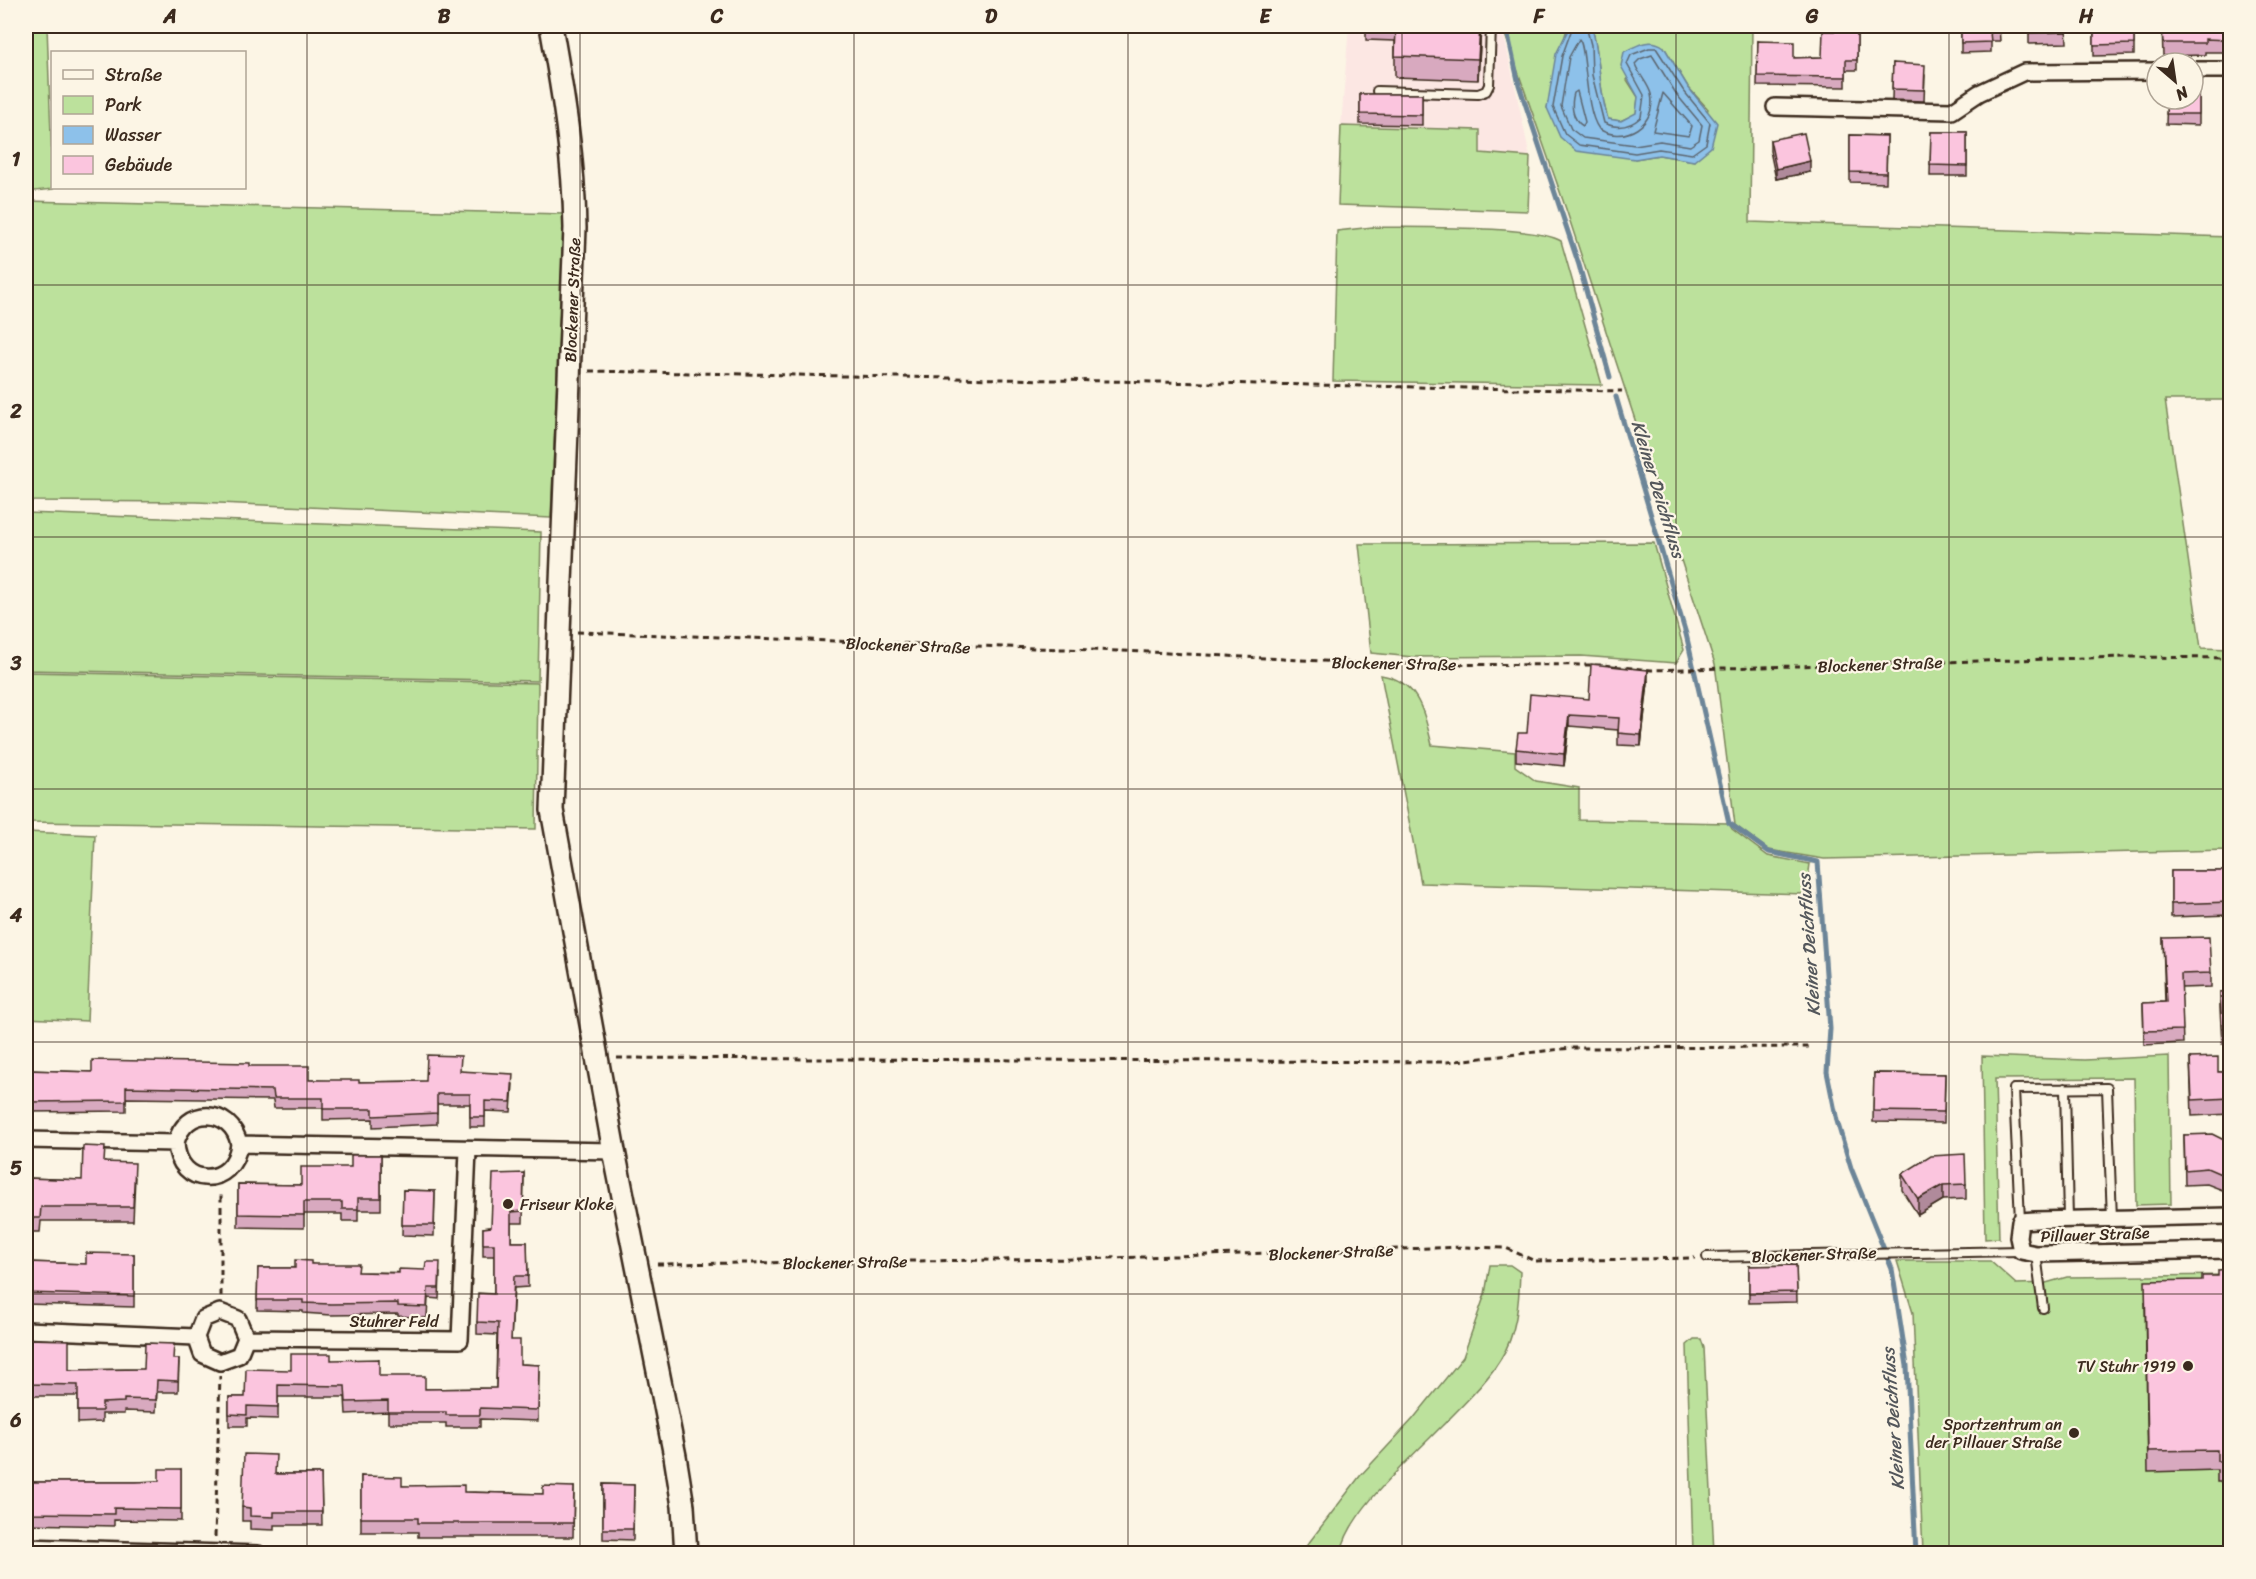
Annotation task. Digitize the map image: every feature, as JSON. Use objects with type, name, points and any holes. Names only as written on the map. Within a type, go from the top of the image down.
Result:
[{"type":"street","name":"Blockener Straße","points":[[551,26],[566,113]]},
{"type":"street","name":"Blockener Straße","points":[[560,26],[574,190],[575,228],[552,810],[614,1151],[675,1456],[683,1506],[686,1554]]},
{"type":"street","points":[[2205,70],[2230,70]]},
{"type":"street","points":[[1775,107],[1952,111],[1979,93],[2024,72],[2145,71]]},
{"type":"street","points":[[205,1114],[228,1122],[239,1144],[236,1160],[221,1174],[203,1177],[187,1170],[180,1163],[176,1143],[182,1126],[196,1116],[205,1114]]},
{"type":"street","points":[[26,1140],[176,1143]]},
{"type":"street","points":[[239,1144],[614,1151]]},
{"type":"street","name":"Stuhrer Feld","points":[[246,1338],[460,1340],[468,1150]]},
{"type":"street","name":"Pillauer Straße","points":[[2230,1216],[2020,1221],[2018,1237],[2028,1252],[2230,1250]]},
{"type":"street","points":[[220,1312],[238,1319],[246,1338],[239,1354],[220,1362],[202,1354],[196,1337],[203,1319],[220,1312]]},
{"type":"street","points":[[26,1330],[196,1337]]},
{"type":"street","points":[[26,1547],[258,1554]]},
{"type":"lane","points":[[1377,91],[1478,94],[1486,91],[1489,85],[1491,26]]},
{"type":"lane","points":[[2065,1088],[2068,1219]]},
{"type":"lane","points":[[2020,1221],[2014,1089],[2107,1088],[2112,1219]]},
{"type":"lane","name":"Blockener Straße","points":[[1707,1257],[1878,1252],[2028,1252]]},
{"type":"lane","points":[[2028,1252],[2043,1308]]},
{"type":"path","points":[[570,371],[1622,391]]},
{"type":"path","name":"Blockener Straße","points":[[558,631],[1149,652],[1379,664],[1602,665],[1689,670],[2124,657],[2230,658]]},
{"type":"path","points":[[597,1060],[1447,1062],[1571,1048],[1809,1047]]},
{"type":"path","points":[[220,1312],[221,1174]]},
{"type":"path","name":"Blockener Straße","points":[[638,1264],[1101,1258],[1465,1247],[1506,1248],[1535,1261],[1707,1257]]},
{"type":"path","points":[[214,1552],[220,1362]]},
{"type":"shaded area","points":[[1349,26],[1502,26],[1530,157],[1480,153],[1480,130],[1341,126]]},
{"type":"green space","points":[[26,26],[47,26],[51,189],[53,189],[26,192]]},
{"type":"green space","points":[[1502,26],[1570,26],[1567,28],[1547,108],[1635,159],[1659,155],[1694,161],[1708,109],[1688,87],[1664,47],[1627,80],[1638,97],[1636,114],[1620,121],[1608,119],[1595,39],[1592,28],[1588,26],[1752,26],[1750,222],[2230,237],[2230,400],[2165,400],[2201,648],[2230,649],[2230,850],[1824,859],[1769,850],[1735,825],[1715,664],[1566,209]]},
{"type":"green space","points":[[1341,126],[1480,130],[1480,153],[1530,157],[1528,211],[1338,205]]},
{"type":"green space","points":[[26,201],[564,214],[551,518],[197,502],[26,501]]},
{"type":"green space","points":[[1373,227],[1500,230],[1526,232],[1561,241],[1602,385],[1333,381],[1337,231]]},
{"type":"green space","points":[[26,513],[541,532],[538,681],[26,670]]},
{"type":"green space","points":[[1654,543],[1684,650],[1676,663],[1581,656],[1413,657],[1371,653],[1359,544]]},
{"type":"green space","points":[[26,672],[538,683],[536,829],[26,822]]},
{"type":"green space","points":[[1381,675],[1394,678],[1412,691],[1422,710],[1432,745],[1515,752],[1515,766],[1536,781],[1579,788],[1579,820],[1729,823],[1732,829],[1768,856],[1810,864],[1806,894],[1421,883]]},
{"type":"green space","points":[[26,832],[95,835],[87,1021],[26,1018]]},
{"type":"green space","points":[[1982,1056],[2084,1060],[2169,1056],[2171,1204],[2136,1205],[2134,1078],[1995,1079],[1999,1238],[1985,1239]]},
{"type":"green space","name":"Sportzentrum an der Pillauer Straße","points":[[1897,1261],[1990,1261],[2016,1284],[2046,1283],[2067,1277],[2230,1275],[2230,1553],[1923,1553],[1913,1313]]},
{"type":"green space","points":[[1490,1265],[1510,1265],[1520,1272],[1514,1329],[1500,1360],[1462,1406],[1386,1482],[1365,1507],[1349,1531],[1341,1553],[1301,1553],[1360,1476],[1413,1419],[1463,1357],[1485,1294]]},
{"type":"green space","points":[[1694,1339],[1701,1339],[1704,1348],[1714,1553],[1693,1553],[1687,1345]]},
{"type":"water","points":[[1570,26],[1592,28],[1608,119],[1621,121],[1636,113],[1638,97],[1621,66],[1624,52],[1649,42],[1659,44],[1664,47],[1688,87],[1717,123],[1711,147],[1694,161],[1659,155],[1635,159],[1576,151],[1560,137],[1547,108],[1556,54]]},
{"type":"building","points":[[1396,26],[1480,26],[1478,59],[1395,56]]},
{"type":"building","points":[[1961,26],[1999,26],[2000,31],[1990,32],[1991,42],[1961,43]]},
{"type":"building","points":[[2029,26],[2066,26],[2067,32],[2029,33]]},
{"type":"building","points":[[2094,26],[2134,26],[2134,44],[2094,45]]},
{"type":"building","points":[[2162,26],[2230,26],[2230,40],[2205,39],[2205,43],[2163,43]]},
{"type":"building","points":[[1823,31],[1857,31],[1857,60],[1846,60],[1846,77],[1757,76],[1758,41],[1794,42],[1794,58],[1822,57]]},
{"type":"building","points":[[1893,63],[1925,65],[1924,90],[1892,89]]},
{"type":"building","points":[[1360,94],[1422,94],[1422,115],[1360,114]]},
{"type":"building","points":[[2166,111],[2199,111],[2199,114],[2166,114]]},
{"type":"building","points":[[1931,132],[1967,132],[1967,166],[1930,165]]},
{"type":"building","points":[[1804,133],[1810,161],[1776,169],[1770,140]]},
{"type":"building","points":[[1850,135],[1887,136],[1886,173],[1850,172]]},
{"type":"building","points":[[1591,664],[1648,670],[1641,735],[1618,733],[1619,718],[1569,715],[1564,754],[1516,749],[1518,733],[1527,733],[1530,694],[1589,699]]},
{"type":"building","points":[[2227,861],[2230,861],[2230,902],[2171,904],[2171,871],[2227,871]]},
{"type":"building","points":[[2209,937],[2211,973],[2181,974],[2183,1030],[2144,1031],[2143,1003],[2166,1002],[2163,938]]},
{"type":"building","points":[[2230,991],[2230,1028],[2222,1028],[2220,992]]},
{"type":"building","points":[[427,1055],[461,1056],[460,1071],[513,1074],[511,1102],[485,1101],[485,1117],[470,1117],[470,1094],[437,1094],[437,1113],[373,1116],[373,1109],[323,1109],[323,1098],[274,1098],[273,1090],[126,1087],[126,1101],[26,1102],[26,1070],[92,1072],[92,1060],[309,1066],[309,1080],[426,1081]]},
{"type":"building","points":[[2218,1057],[2218,1072],[2230,1072],[2230,1098],[2192,1100],[2190,1058]]},
{"type":"building","points":[[1874,1073],[1945,1074],[1944,1112],[1873,1111]]},
{"type":"building","points":[[2212,1134],[2230,1143],[2230,1178],[2207,1168],[2185,1170],[2184,1135]]},
{"type":"building","points":[[83,1146],[105,1147],[104,1162],[135,1163],[133,1207],[41,1207],[40,1218],[26,1218],[27,1178],[82,1180]]},
{"type":"building","points":[[1965,1154],[1966,1184],[1943,1185],[1918,1199],[1902,1174],[1931,1156]]},
{"type":"building","points":[[351,1155],[381,1155],[381,1198],[358,1198],[358,1209],[342,1209],[342,1202],[304,1202],[304,1215],[238,1214],[238,1184],[301,1185],[301,1167],[351,1167]]},
{"type":"building","points":[[524,1173],[523,1211],[511,1212],[511,1242],[527,1242],[528,1276],[514,1276],[511,1340],[520,1340],[520,1364],[539,1365],[538,1410],[480,1408],[480,1415],[446,1415],[446,1412],[388,1412],[388,1401],[346,1402],[345,1386],[278,1385],[278,1407],[247,1406],[247,1415],[229,1414],[229,1397],[245,1397],[246,1369],[291,1370],[291,1354],[331,1354],[331,1360],[379,1359],[379,1376],[425,1376],[425,1389],[496,1388],[498,1323],[477,1322],[478,1293],[494,1294],[494,1244],[483,1244],[483,1228],[491,1227],[493,1174]]},
{"type":"building","points":[[403,1190],[435,1191],[434,1225],[402,1225]]},
{"type":"building","points":[[86,1253],[134,1254],[134,1296],[26,1293],[26,1262],[86,1264]]},
{"type":"building","points":[[295,1260],[311,1261],[311,1264],[359,1264],[358,1272],[399,1273],[399,1269],[425,1270],[426,1262],[440,1262],[439,1288],[428,1288],[427,1307],[398,1306],[398,1303],[331,1304],[303,1303],[303,1300],[257,1300],[258,1268],[295,1268]]},
{"type":"building","points":[[1796,1265],[1797,1292],[1749,1293],[1749,1266]]},
{"type":"building","name":"TV Stuhr 1919","points":[[2230,1269],[2230,1461],[2217,1461],[2217,1450],[2148,1451],[2145,1281],[2202,1280],[2202,1276],[2218,1276],[2218,1270]]},
{"type":"building","points":[[26,1339],[69,1340],[69,1370],[144,1369],[145,1343],[174,1344],[173,1359],[179,1359],[178,1381],[157,1380],[156,1400],[124,1399],[124,1402],[102,1403],[102,1411],[78,1411],[78,1385],[26,1384]]},
{"type":"building","points":[[244,1454],[276,1455],[275,1474],[321,1474],[322,1512],[274,1512],[274,1517],[250,1516],[250,1508],[242,1507]]},
{"type":"building","points":[[159,1469],[181,1469],[181,1509],[114,1508],[114,1514],[26,1513],[26,1482],[159,1481]]},
{"type":"building","points":[[361,1476],[402,1477],[402,1486],[464,1485],[464,1492],[543,1494],[543,1486],[574,1487],[573,1523],[418,1523],[418,1518],[361,1518]]},
{"type":"building","points":[[603,1484],[634,1485],[633,1529],[603,1529]]},
{"type":"waterway","name":"Kleiner Deichfluss","points":[[1506,26],[1519,85],[1579,265],[1610,377]]},
{"type":"waterway","name":"Kleiner Deichfluss","points":[[1616,397],[1686,634],[1729,823],[1769,852],[1818,862],[1830,1029],[1827,1072],[1837,1121],[1851,1168],[1892,1269],[1907,1366],[1916,1554]]},
{"type":"place","name":"Friseur Kloke","points":[[508,1204]]},
{"type":"place","name":"TV Stuhr 1919","points":[[2188,1366]]},
{"type":"place","name":"Sportzentrum an der Pillauer Straße","points":[[2074,1433]]}]
